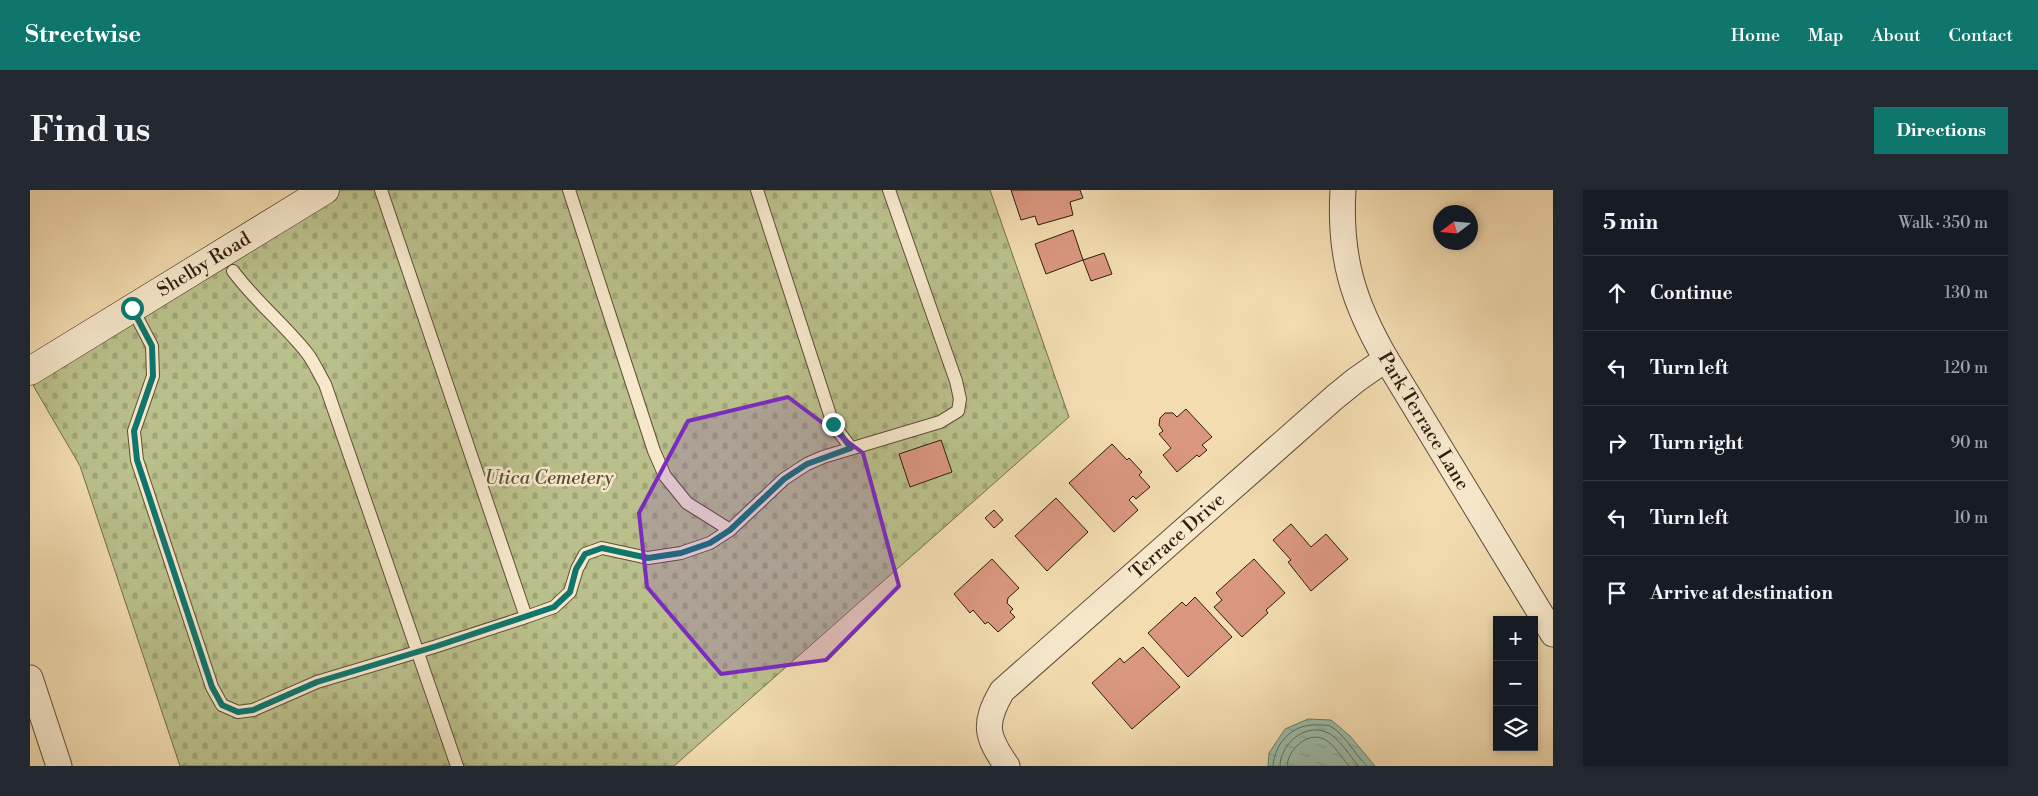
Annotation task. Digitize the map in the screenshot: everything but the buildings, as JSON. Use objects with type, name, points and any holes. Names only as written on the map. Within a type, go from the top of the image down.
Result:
[{"type":"street","name":"Shelby Road","points":[[30,370],[325,190]]},
{"type":"street","name":"Park Terrace Lane","points":[[1343,190],[1342,230],[1349,274],[1365,318],[1386,358],[1553,634]]},
{"type":"street","name":"Terrace Drive","points":[[1007,766],[993,746],[988,727],[993,707],[1002,691],[1336,397],[1386,358]]},
{"type":"street","points":[[30,678],[59,766]]},
{"type":"lane","points":[[380,190],[526,617]]},
{"type":"lane","points":[[569,190],[654,451],[665,476],[687,503],[730,530]]},
{"type":"lane","points":[[758,190],[833,424],[851,448]]},
{"type":"lane","points":[[132,308],[152,346],[153,376],[134,431],[137,460],[212,687],[222,705],[238,712],[253,710],[317,682],[418,652],[554,607],[570,592],[576,569],[585,554],[602,548],[648,558],[681,553],[710,543],[730,530],[784,479],[807,464],[851,448],[940,422],[958,411],[960,399],[956,381],[889,190]]},
{"type":"lane","points":[[233,271],[248,292],[284,326],[308,354],[325,384],[456,766]]},
{"type":"highlighted area","points":[[788,397],[863,453],[899,586],[826,660],[721,674],[647,587],[639,513],[688,421]]},
{"type":"green space","name":"Utica Cemetery","points":[[325,190],[990,190],[1069,417],[674,766],[180,766],[80,466],[30,380]]},
{"type":"water","points":[[1308,719],[1331,720],[1350,736],[1375,766],[1268,766],[1269,753],[1285,729]]},
{"type":"route","points":[[132,308],[152,346],[153,376],[134,431],[137,460],[212,687],[222,705],[238,712],[253,710],[317,682],[437,646],[554,607],[570,592],[576,569],[585,554],[602,548],[648,558],[681,553],[710,543],[730,530],[784,479],[807,464],[851,448],[833,424]]}]
